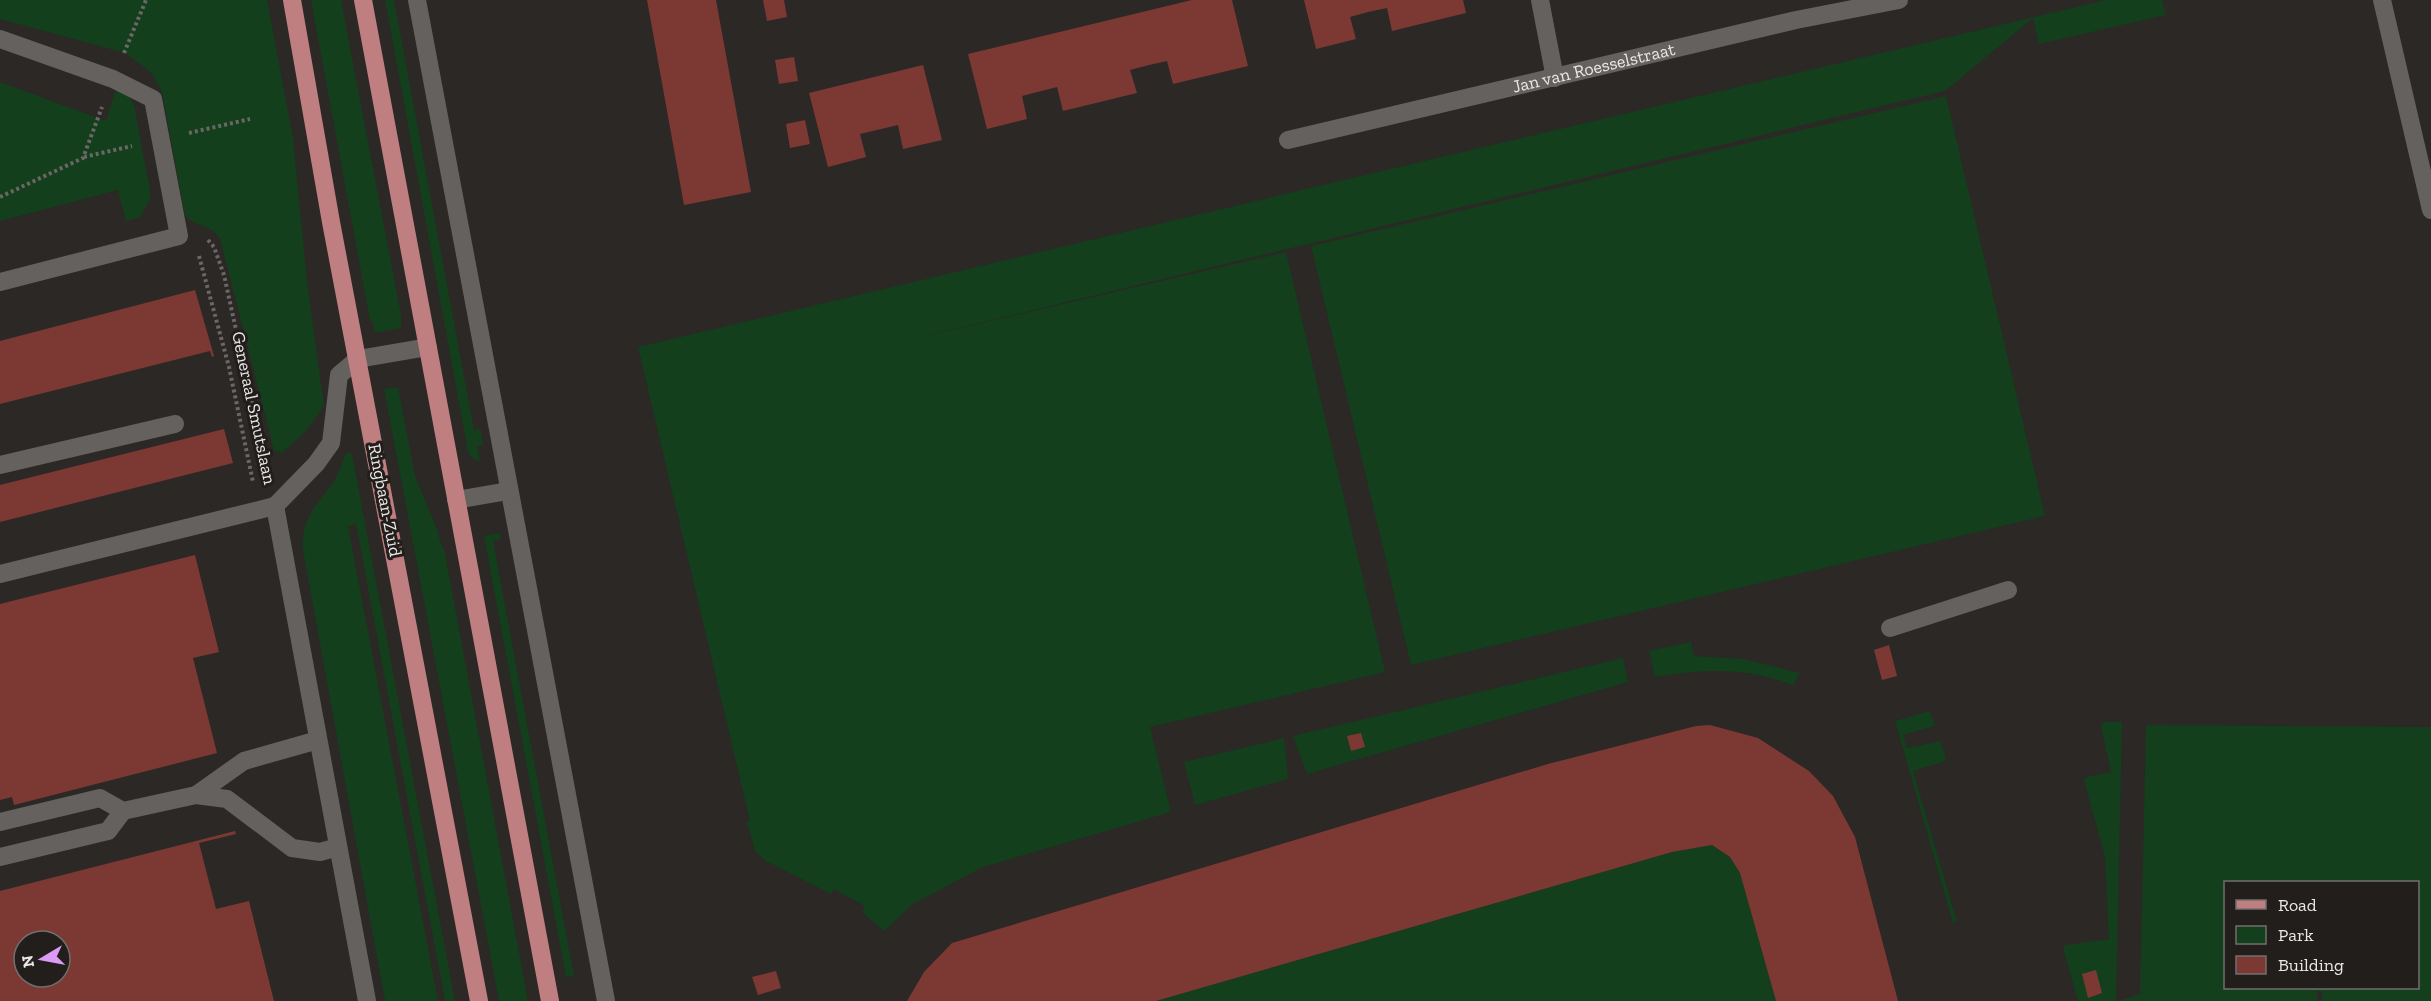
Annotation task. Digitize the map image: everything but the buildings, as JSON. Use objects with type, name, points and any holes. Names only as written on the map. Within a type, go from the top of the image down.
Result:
[{"type":"main road","name":"Ringbaan-Zuid","points":[[292,0],[479,1001]]},
{"type":"main road","points":[[363,0],[550,1001]]},
{"type":"street","points":[[417,0],[606,1001]]},
{"type":"street","points":[[1540,0],[1555,78]]},
{"type":"street","name":"Jan van Roesselstraat","points":[[1288,140],[1796,20],[1899,0]]},
{"type":"street","points":[[2382,0],[2431,210]]},
{"type":"street","points":[[0,39],[113,79],[153,99],[179,236],[0,282]]},
{"type":"street","points":[[358,359],[428,347]]},
{"type":"street","name":"Generaal Smutslaan","points":[[275,506],[316,464],[331,443],[339,375],[358,359]]},
{"type":"street","points":[[0,465],[175,424]]},
{"type":"street","points":[[456,500],[508,491]]},
{"type":"street","points":[[0,574],[275,506],[367,1001]]},
{"type":"street","points":[[1890,628],[2008,590]]},
{"type":"street","points":[[196,795],[244,761],[318,740]]},
{"type":"street","points":[[0,857],[108,831],[123,812],[196,795],[227,798],[292,848],[320,852],[338,847]]},
{"type":"street","points":[[0,822],[100,798],[123,812]]},
{"type":"path","points":[[0,197],[83,158],[146,0]]},
{"type":"path","name":"Generaal Smutslaan","points":[[179,236],[191,234],[202,236],[214,248],[226,287],[275,506]]},
{"type":"green space","points":[[0,0],[267,0],[293,138],[307,282],[324,406],[305,432],[282,453],[274,450],[220,238],[211,229],[193,222],[185,215],[162,92],[151,72],[125,53],[0,19]]},
{"type":"green space","points":[[311,0],[341,0],[401,315],[401,328],[375,333],[372,321],[370,321]]},
{"type":"green space","points":[[385,0],[394,0],[474,430],[481,429],[483,445],[477,446],[480,462],[471,457],[468,452]]},
{"type":"green space","points":[[2106,0],[2162,0],[2166,15],[2039,44],[2033,18],[1945,91],[896,343],[1286,252],[1385,672],[1150,727],[1171,812],[983,867],[913,904],[884,931],[862,912],[865,906],[834,889],[831,894],[766,861],[755,852],[747,822],[750,821],[638,347]]},
{"type":"green space","points":[[0,82],[106,121],[116,89],[127,94],[134,105],[150,190],[150,200],[139,218],[126,221],[118,190],[0,221]]},
{"type":"green space","points":[[1946,96],[2045,516],[1411,665],[1311,246]]},
{"type":"green space","points":[[398,387],[415,476],[437,529],[442,548],[444,548],[528,1001],[499,1001],[384,389]]},
{"type":"green space","points":[[350,452],[455,1001],[445,1001],[356,524],[348,526],[438,1001],[385,1001],[303,550],[303,538],[308,519],[335,479],[346,453]]},
{"type":"green space","points":[[500,533],[501,539],[493,541],[574,976],[566,977],[484,536]]},
{"type":"green space","points":[[1691,642],[1694,656],[1743,659],[1800,673],[1793,685],[1758,675],[1725,671],[1691,672],[1655,677],[1649,651]]},
{"type":"green space","points":[[1623,658],[1628,682],[1307,774],[1293,736]]},
{"type":"green space","points":[[1930,711],[1935,726],[1903,735],[1907,748],[1940,741],[1946,758],[1943,762],[1913,771],[1957,922],[1953,923],[1895,721]]},
{"type":"green space","points":[[2104,722],[2122,722],[2116,1001],[2078,1001],[2063,948],[2065,945],[2109,939],[2105,857],[2084,781],[2086,777],[2111,772],[2101,726]]},
{"type":"green space","points":[[2146,725],[2431,727],[2431,1001],[2322,1001],[2322,991],[2317,991],[2317,1001],[2118,1001],[2140,994]]},
{"type":"green space","points":[[1284,738],[1288,779],[1195,805],[1184,762]]},
{"type":"green space","points":[[1712,845],[1730,857],[1740,873],[1776,1001],[1156,1001],[1672,852]]}]
